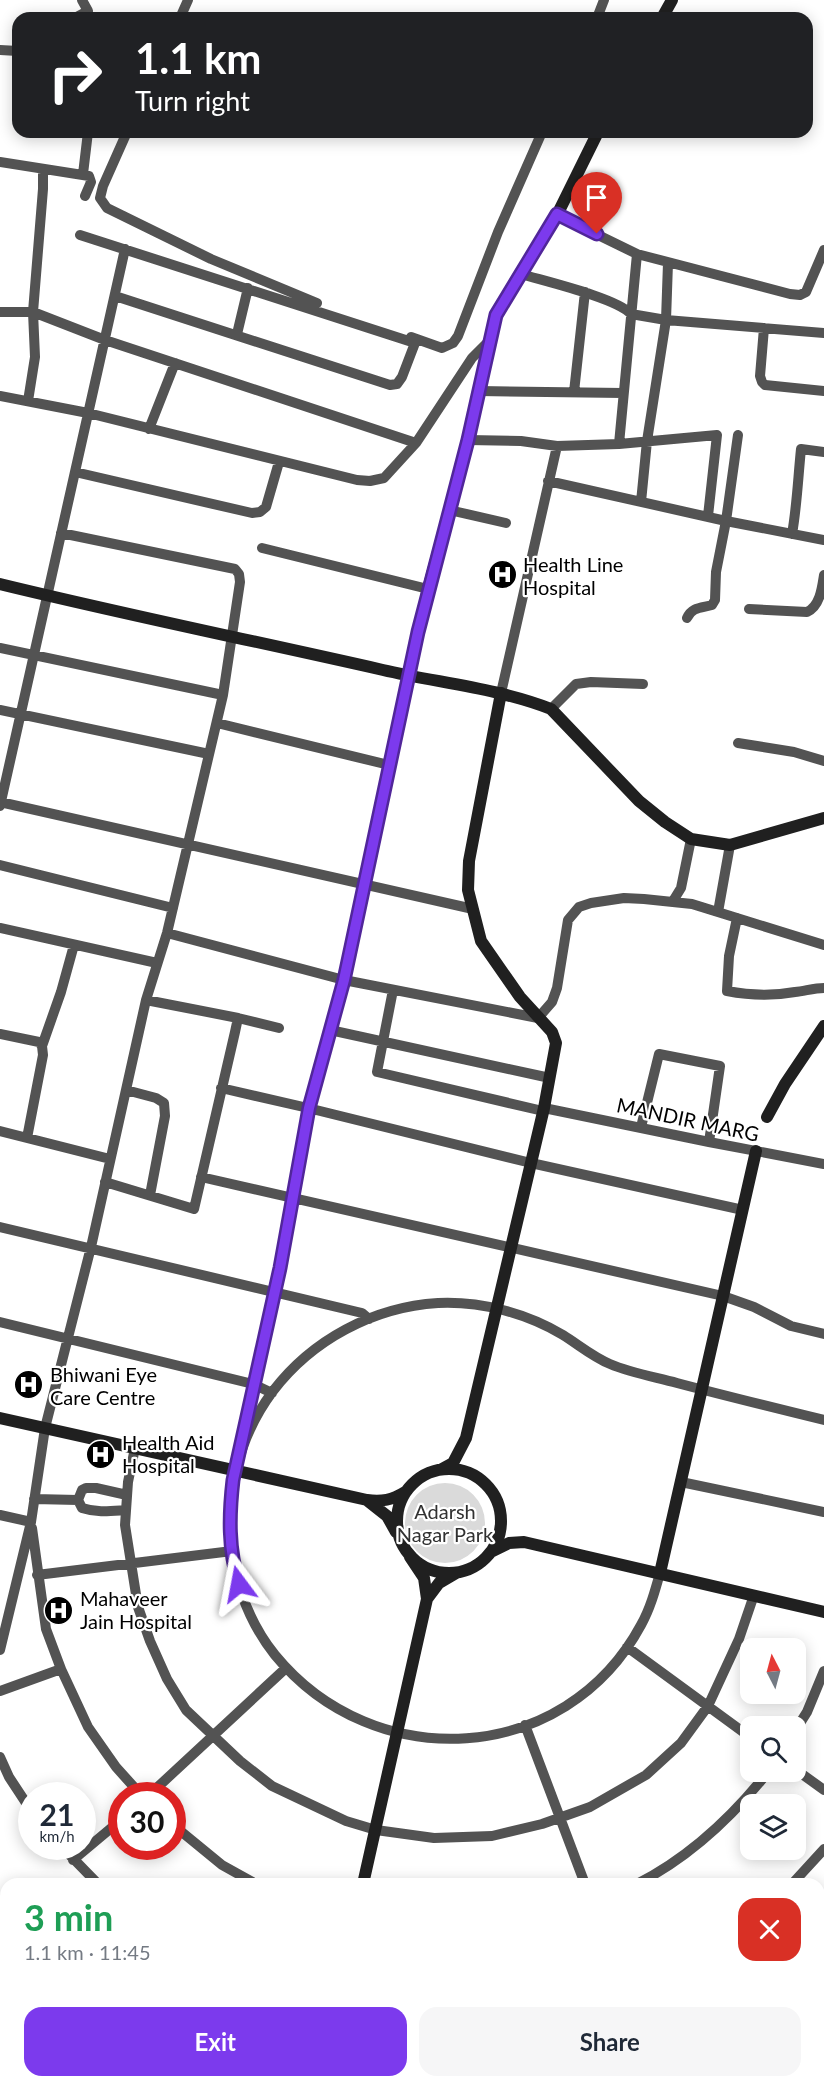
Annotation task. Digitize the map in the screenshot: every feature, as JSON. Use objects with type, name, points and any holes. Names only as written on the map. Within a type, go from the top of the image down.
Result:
[{"type":"street","points":[[0,63],[8,51]]},
{"type":"street","points":[[83,174],[87,138]]},
{"type":"street","points":[[125,138],[103,186],[100,198],[107,208],[211,259],[347,316],[442,348],[453,343],[458,336],[498,232],[539,138]]},
{"type":"street","points":[[595,138],[557,214],[496,315],[468,440],[428,588],[344,980],[309,1108],[276,1291],[253,1384],[236,1471],[230,1507],[232,1551],[243,1597],[256,1626],[269,1647],[286,1668],[310,1691],[333,1707],[360,1721],[397,1733],[451,1739],[483,1737],[525,1725],[563,1708],[608,1671],[641,1626],[652,1603],[756,1151]]},
{"type":"street","points":[[0,162],[89,176],[85,196]]},
{"type":"street","points":[[28,401],[35,357],[33,312],[43,169]]},
{"type":"street","points":[[557,214],[638,254],[790,294],[800,295],[806,292],[824,250]]},
{"type":"street","points":[[80,235],[415,343],[402,377],[397,384],[390,385],[114,296]]},
{"type":"street","points":[[125,249],[0,804],[473,909]]},
{"type":"street","points":[[619,444],[638,254]]},
{"type":"street","points":[[641,502],[647,441],[666,320],[668,263]]},
{"type":"street","points":[[521,274],[585,292],[626,308],[631,314],[666,320],[824,333]]},
{"type":"street","points":[[237,334],[248,288]]},
{"type":"street","points":[[574,392],[585,292]]},
{"type":"street","points":[[0,312],[33,312],[105,340],[416,442]]},
{"type":"street","points":[[764,328],[760,376],[762,382],[765,385],[824,391]]},
{"type":"street","points":[[0,396],[88,413],[279,462],[370,481],[384,478],[416,442],[472,357],[491,339]]},
{"type":"street","points":[[149,429],[175,363]]},
{"type":"street","points":[[479,391],[623,393]]},
{"type":"street","points":[[468,440],[521,441],[556,446],[619,444],[717,435],[708,516]]},
{"type":"street","points":[[687,618],[695,609],[714,603],[716,572],[738,435]]},
{"type":"street","points":[[0,1418],[381,1502],[394,1499],[422,1476],[453,1463],[466,1438],[544,1109],[556,1043],[552,1032],[520,997],[481,941],[468,890],[469,861],[501,693],[556,446]]},
{"type":"street","points":[[792,534],[797,510],[801,449],[824,452]]},
{"type":"street","points":[[75,472],[252,513],[260,512],[266,507],[279,462]]},
{"type":"street","points":[[548,481],[726,521],[824,540]]},
{"type":"street","points":[[449,510],[506,523]]},
{"type":"street","points":[[0,1650],[4,1613],[31,1522],[45,1428],[91,1247],[146,1000],[167,933],[217,723],[240,582],[239,574],[235,569],[62,533]]},
{"type":"street","points":[[261,548],[428,588]]},
{"type":"street","points":[[749,609],[807,612],[812,609],[819,597],[824,575]]},
{"type":"street","points":[[0,584],[408,676],[501,693],[551,709],[639,801],[691,839],[730,845],[824,818]]},
{"type":"street","points":[[0,648],[223,695]]},
{"type":"street","points":[[551,709],[576,684],[591,682],[643,684]]},
{"type":"street","points":[[0,710],[209,754]]},
{"type":"street","points":[[217,723],[389,765]]},
{"type":"street","points":[[738,743],[794,752],[824,762]]},
{"type":"street","points":[[673,902],[681,888],[691,839]]},
{"type":"street","points":[[718,912],[730,845]]},
{"type":"street","points":[[0,865],[172,908]]},
{"type":"street","points":[[538,1018],[552,1002],[557,988],[568,920],[579,907],[591,903],[624,898],[692,904],[824,945]]},
{"type":"street","points":[[737,918],[729,956],[727,991],[745,995],[794,993],[810,988],[824,988]]},
{"type":"street","points":[[0,928],[157,963]]},
{"type":"street","points":[[167,933],[344,980],[538,1018]]},
{"type":"street","points":[[42,1046],[61,992],[74,945]]},
{"type":"street","points":[[382,1041],[393,990]]},
{"type":"street","points":[[146,1000],[279,1028]]},
{"type":"street","points":[[105,1182],[194,1209],[238,1018]]},
{"type":"street","points":[[767,1117],[785,1084],[824,1026]]},
{"type":"street","points":[[330,1030],[550,1078]]},
{"type":"street","points":[[0,1034],[39,1042],[42,1046],[44,1055],[27,1138]]},
{"type":"street","name":"MANDIR MARG","points":[[382,1041],[377,1072],[544,1109],[824,1164]]},
{"type":"street","points":[[641,1127],[659,1054],[720,1066],[709,1142]]},
{"type":"street","points":[[221,1088],[531,1163],[742,1210]]},
{"type":"street","points":[[126,1090],[156,1098],[164,1103],[165,1116],[150,1195]]},
{"type":"street","points":[[0,1131],[110,1159]]},
{"type":"street","points":[[201,1177],[723,1296],[754,1307],[790,1326],[824,1334]]},
{"type":"street","points":[[0,1227],[362,1312],[369,1319]]},
{"type":"street","points":[[236,1471],[241,1451],[253,1423],[272,1393],[299,1362],[317,1347],[337,1333],[369,1319],[412,1306],[439,1303],[469,1304],[497,1309],[537,1322],[611,1364],[702,1390],[824,1420]]},
{"type":"street","points":[[0,1322],[253,1384],[272,1393]]},
{"type":"street","points":[[466,1438],[468,1465],[476,1477],[492,1492],[499,1505],[501,1520],[498,1540],[491,1552]]},
{"type":"street","points":[[135,1448],[125,1525],[138,1607],[167,1679],[186,1710],[240,1761],[272,1786],[346,1821],[375,1830],[434,1838],[492,1836],[560,1818],[590,1807],[646,1775],[681,1743],[708,1706],[739,1639],[754,1594]]},
{"type":"street","points":[[442,1469],[463,1471],[476,1477]]},
{"type":"street","points":[[681,1482],[824,1512]]},
{"type":"street","points":[[126,1510],[88,1510],[82,1508],[78,1500],[82,1490],[90,1487],[128,1495]]},
{"type":"street","points":[[398,1534],[397,1512],[405,1492]]},
{"type":"street","points":[[34,1499],[78,1500]]},
{"type":"street","points":[[364,1878],[427,1599],[424,1578],[403,1548],[398,1534],[387,1516],[367,1500]]},
{"type":"street","points":[[0,1515],[31,1522]]},
{"type":"street","points":[[501,1520],[511,1533],[524,1542]]},
{"type":"street","points":[[31,1522],[46,1629],[61,1669],[88,1727],[129,1782]]},
{"type":"street","points":[[427,1599],[439,1583],[476,1566],[491,1552],[509,1543],[524,1542],[824,1612]]},
{"type":"street","points":[[38,1575],[232,1551]]},
{"type":"street","points":[[410,1557],[434,1572],[457,1573]]},
{"type":"street","points":[[627,1647],[740,1730]]},
{"type":"street","points":[[163,1782],[286,1668]]},
{"type":"street","points":[[0,1691],[61,1669]]},
{"type":"street","points":[[804,1716],[824,1671]]},
{"type":"street","points":[[525,1725],[583,1878]]},
{"type":"street","points":[[0,1757],[18,1791]]},
{"type":"street","points":[[806,1777],[824,1790]]},
{"type":"street","points":[[649,1878],[661,1872],[692,1848],[723,1820],[759,1782]]},
{"type":"street","points":[[96,1841],[108,1831]]},
{"type":"street","points":[[186,1835],[222,1865],[245,1878]]},
{"type":"street","points":[[798,1878],[824,1850]]},
{"type":"street","points":[[73,1860],[92,1878]]},
{"type":"green space","name":"Adarsh Nagar Park","points":[[445,1483],[460,1486],[473,1495],[482,1508],[485,1523],[482,1538],[473,1551],[460,1560],[445,1563],[430,1560],[417,1551],[408,1538],[405,1523],[408,1508],[417,1495],[430,1486]]},
{"type":"place","name":"Health Line Hospital","points":[[502,575]]},
{"type":"place","name":"Bhiwani Eye Care Centre","points":[[29,1385]]},
{"type":"place","name":"Health Aid Hospital","points":[[101,1454]]},
{"type":"place","name":"Mahaveer Jain Hospital","points":[[59,1610]]},
{"type":"route","points":[[239,1584],[230,1537],[233,1480],[276,1291],[309,1108],[344,980],[428,588],[468,440],[496,315],[557,214],[597,234]]}]
